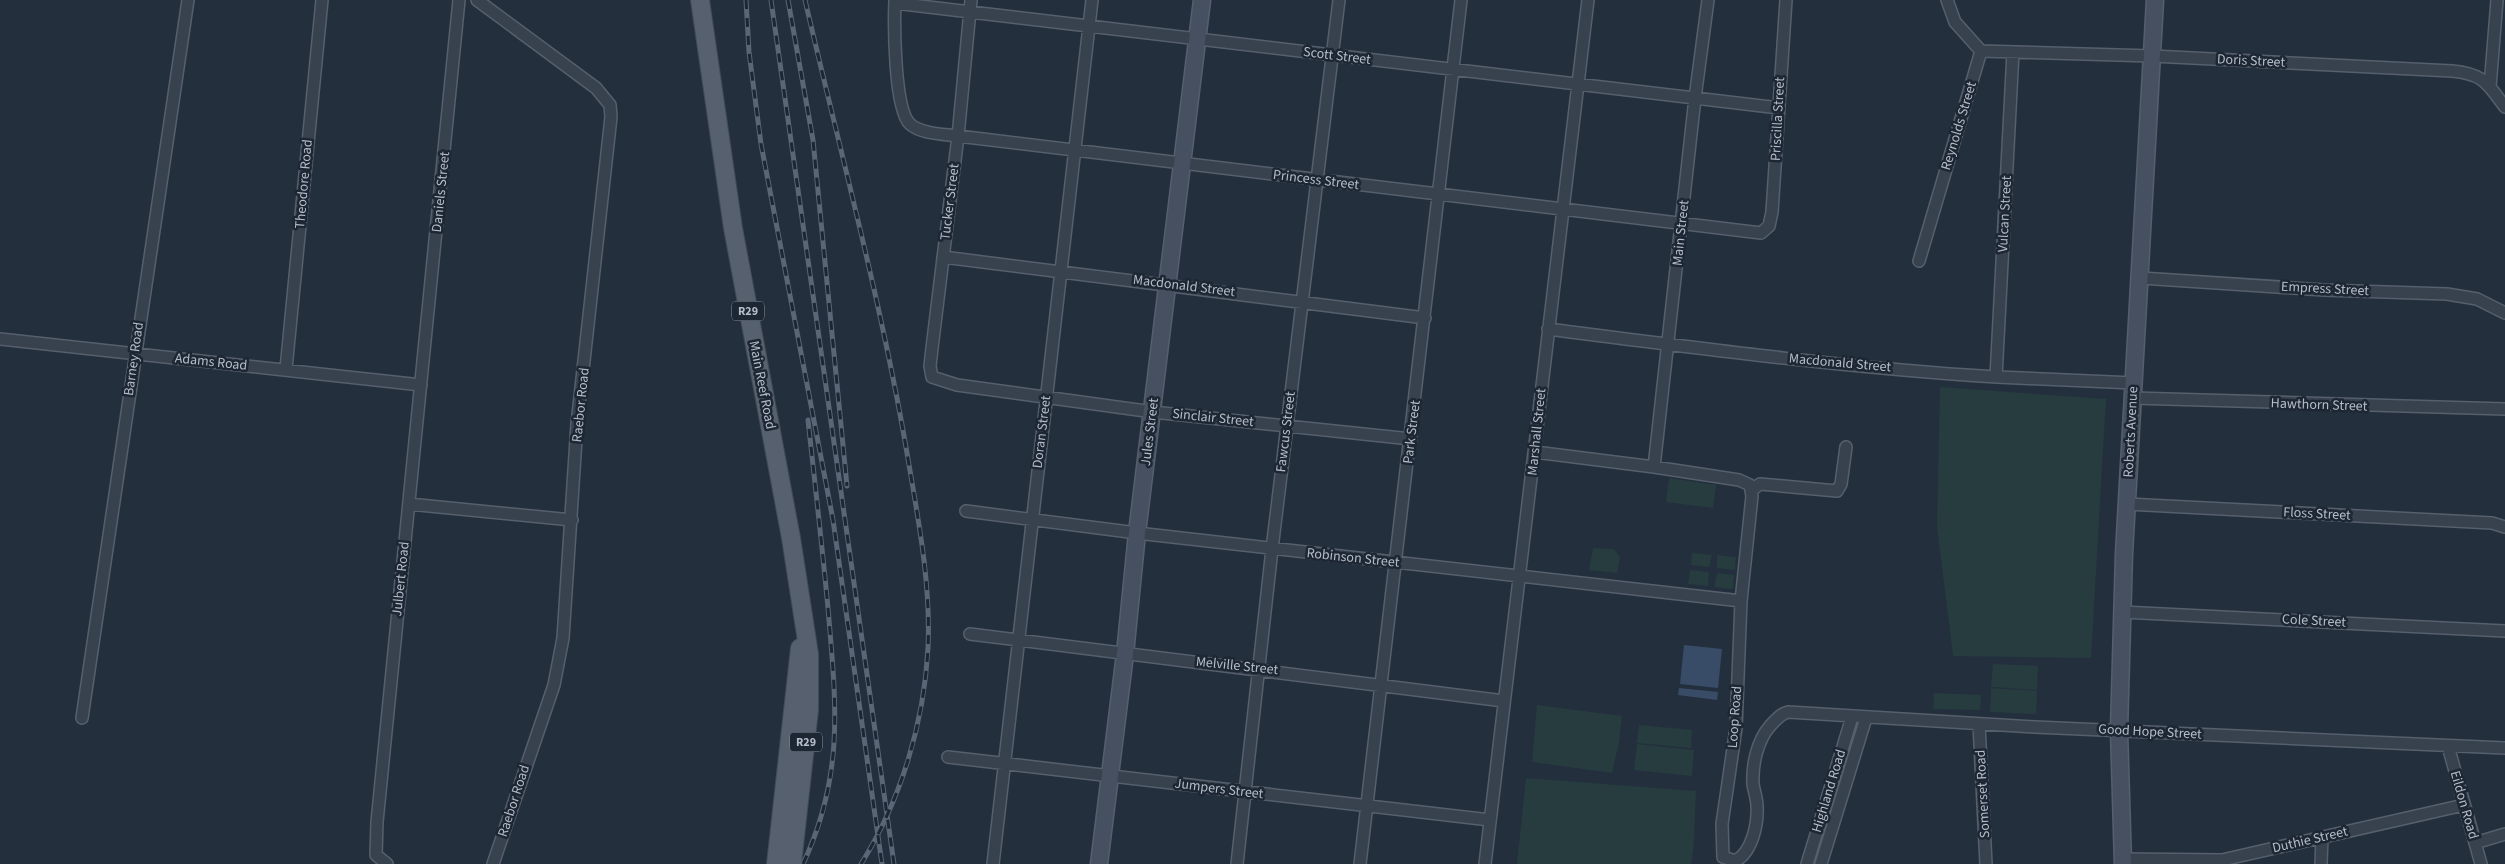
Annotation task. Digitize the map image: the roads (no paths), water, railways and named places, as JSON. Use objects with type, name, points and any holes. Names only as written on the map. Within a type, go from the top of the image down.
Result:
[{"type":"main road","name":"Main Reef Road","points":[[700,0],[733,228],[791,538],[802,621],[809,654],[810,692],[792,864]]},
{"type":"main road","name":"Jules Street","points":[[1099,864],[1125,654],[1136,533],[1153,412],[1202,0]]},
{"type":"main road","name":"Roberts Avenue","points":[[2123,862],[2119,730],[2122,612],[2155,0]]},
{"type":"main road","name":"Main Reef Road","points":[[776,864],[802,621]]},
{"type":"street","name":"Barney Road","points":[[82,718],[134,354],[188,0]]},
{"type":"street","name":"Theodore Road","points":[[286,369],[322,0]]},
{"type":"street","name":"Daniels Street","points":[[422,385],[459,0]]},
{"type":"street","name":"Raebor Road","points":[[478,0],[578,73],[605,96],[610,105],[611,118],[605,188],[578,424],[563,638],[557,668],[493,864]]},
{"type":"street","name":"Doran Street","points":[[993,864],[1003,763],[1092,0]]},
{"type":"street","name":"Fawcus Street","points":[[1237,864],[1272,549],[1339,0]]},
{"type":"street","name":"Park Street","points":[[1360,864],[1461,0]]},
{"type":"street","name":"Marshall Street","points":[[1485,864],[1588,0]]},
{"type":"street","name":"Main Street","points":[[1654,467],[1695,98],[1708,0]]},
{"type":"street","name":"Priscilla Street","points":[[1761,233],[1766,231],[1769,226],[1772,212],[1786,0]]},
{"type":"street","points":[[1947,0],[1955,22],[1981,52]]},
{"type":"street","points":[[2490,87],[2497,0]]},
{"type":"street","name":"Scott Street","points":[[895,2],[970,6],[1089,25],[1196,39],[1779,108]]},
{"type":"street","name":"Princess Street","points":[[895,2],[899,89],[902,112],[909,123],[921,130],[1182,164],[1761,233]]},
{"type":"street","name":"Tucker Street","points":[[957,385],[936,380],[931,373],[958,136],[970,6]]},
{"type":"street","name":"Doris Street","points":[[1981,52],[2152,56],[2472,73],[2490,87],[2505,107]]},
{"type":"street","name":"Reynolds Street","points":[[1919,261],[1981,52]]},
{"type":"street","name":"Vulcan Street","points":[[1996,377],[2013,52]]},
{"type":"street","name":"Macdonald Street","points":[[943,257],[1425,318]]},
{"type":"street","name":"Empress Street","points":[[2141,278],[2324,290],[2448,294],[2477,299],[2505,313]]},
{"type":"street","name":"Macdonald Street","points":[[1548,329],[1778,357],[2134,391]]},
{"type":"street","name":"Adams Road","points":[[0,339],[422,385]]},
{"type":"street","name":"Julbert Road","points":[[387,864],[376,855],[375,846],[422,385]]},
{"type":"street","name":"Sinclair Street","points":[[957,385],[1153,412],[1411,439]]},
{"type":"street","name":"Hawthorn Street","points":[[2134,391],[2505,409]]},
{"type":"street","points":[[1535,452],[1739,480],[1748,483],[1752,490],[1760,484],[1837,491],[1841,484],[1846,447]]},
{"type":"street","name":"Loop Road","points":[[1752,490],[1741,601],[1736,728],[1722,824],[1722,851],[1725,860],[1735,861],[1740,859],[1755,827],[1758,805],[1753,786],[1754,765],[1763,736],[1784,713],[1796,712]]},
{"type":"street","points":[[409,504],[572,520]]},
{"type":"street","name":"Floss Street","points":[[2127,504],[2492,523],[2505,527]]},
{"type":"street","name":"Robinson Street","points":[[966,511],[1272,549],[1741,601]]},
{"type":"street","name":"Cole Street","points":[[2122,612],[2505,631]]},
{"type":"street","name":"Melville Street","points":[[970,634],[1125,654],[1259,668],[1504,701]]},
{"type":"street","name":"Good Hope Street","points":[[1796,712],[1979,724],[2505,748]]},
{"type":"street","name":"Highland Road","points":[[1807,864],[1852,717]]},
{"type":"street","name":"Highland Road","points":[[1821,864],[1866,718]]},
{"type":"street","name":"Somerset Road","points":[[1979,724],[1986,864]]},
{"type":"street","name":"Eildon Road","points":[[2448,746],[2481,864]]},
{"type":"street","name":"Jumpers Street","points":[[948,757],[1490,820]]},
{"type":"street","name":"Duthie Street","points":[[2123,862],[2214,861],[2464,806]]},
{"type":"street","points":[[2475,843],[2505,834]]},
{"type":"street","points":[[2321,864],[2322,837]]},
{"type":"water","points":[[1684,645],[1722,649],[1718,688],[1680,684]]},
{"type":"water","points":[[1679,688],[1718,692],[1717,700],[1678,695]]},
{"type":"railway","points":[[746,0],[749,52],[761,144],[833,520],[882,864]]},
{"type":"railway","points":[[771,0],[894,864]]},
{"type":"railway","points":[[788,0],[813,140],[847,486]]},
{"type":"railway","points":[[805,0],[897,396],[923,550],[928,599],[926,676],[916,732],[899,787],[888,814],[861,864]]},
{"type":"railway","points":[[803,864],[826,799],[834,738],[835,707],[828,608],[808,420]]}]
